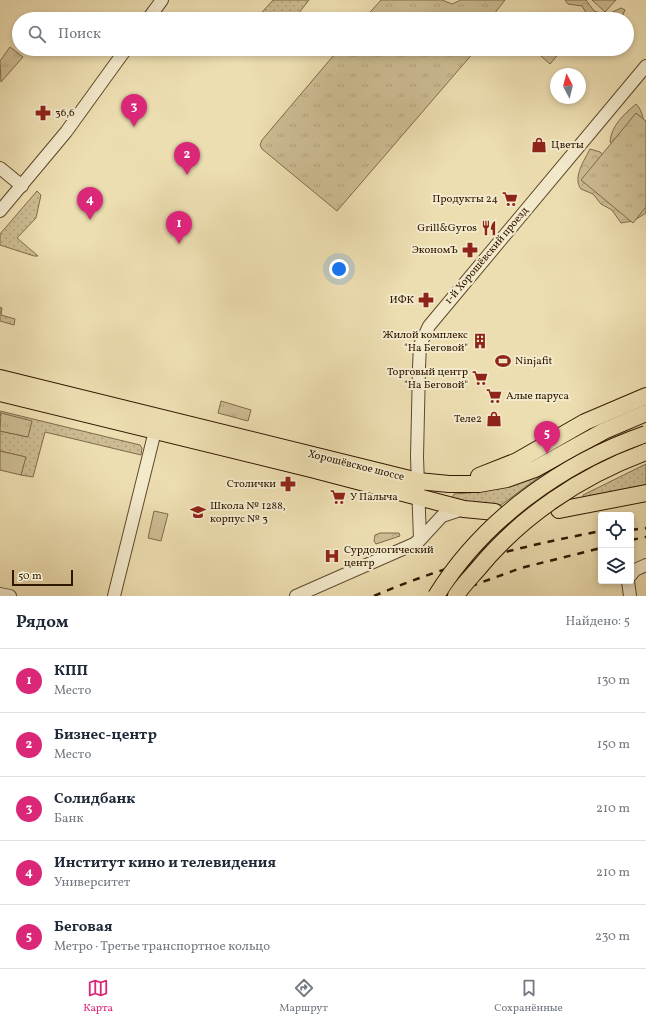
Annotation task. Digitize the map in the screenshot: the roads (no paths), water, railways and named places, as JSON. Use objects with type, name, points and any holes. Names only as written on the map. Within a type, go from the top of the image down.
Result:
[{"type":"main road","name":"Хорошёвское шоссе","points":[[0,378],[418,481]]},
{"type":"main road","name":"Хорошёвское шоссе","points":[[0,393],[311,469],[418,497]]},
{"type":"main road","points":[[418,481],[448,482],[491,472],[517,461],[585,422],[646,396]]},
{"type":"main road","points":[[418,481],[471,484],[508,479],[535,468],[604,432],[646,413]]},
{"type":"main road","points":[[436,596],[472,547],[519,504],[552,480],[582,462],[613,447],[646,434]]},
{"type":"main road","points":[[456,596],[498,547],[523,523],[550,503],[592,477],[646,452]]},
{"type":"main road","points":[[559,510],[646,493]]},
{"type":"main road","points":[[418,497],[464,509],[495,512]]},
{"type":"street","points":[[153,12],[162,0]]},
{"type":"street","points":[[0,211],[66,132],[121,56]]},
{"type":"street","name":"1-й Хорошёвский проезд","points":[[418,481],[420,345],[429,326],[646,66]]},
{"type":"street","points":[[0,168],[22,186]]},
{"type":"street","points":[[114,596],[155,431]]},
{"type":"street","name":"Хорошёвское шоссе","points":[[418,481],[418,497]]},
{"type":"street","points":[[414,544],[421,535],[418,497]]},
{"type":"street","points":[[296,596],[414,544],[424,537],[442,516],[464,509]]},
{"type":"street","points":[[634,571],[646,565]]},
{"type":"street","points":[[628,584],[630,596]]},
{"type":"street","points":[[0,594],[10,596]]},
{"type":"railway","points":[[634,530],[646,528]]},
{"type":"railway","points":[[374,596],[430,574],[458,565],[543,543],[598,532]]},
{"type":"railway","points":[[634,539],[646,537]]},
{"type":"railway","points":[[444,596],[521,568],[598,549]]},
{"type":"place","name":"36,6","points":[[43,113]]},
{"type":"place","name":"Солидбанк","points":[[134,127]]},
{"type":"place","name":"Цветы","points":[[539,145]]},
{"type":"place","name":"Бизнес-центр","points":[[187,175]]},
{"type":"place","name":"Продукты 24","points":[[510,199]]},
{"type":"place","name":"Институт кино и телевидения","points":[[90,220]]},
{"type":"place","name":"Grill&Gyros","points":[[489,228]]},
{"type":"place","name":"КПП","points":[[179,244]]},
{"type":"place","name":"ЭкономЪ","points":[[470,250]]},
{"type":"place","name":"ИФК","points":[[426,300]]},
{"type":"place","name":"Жилой комплекс \"На Беговой\"","points":[[480,341]]},
{"type":"place","name":"Ninjafit","points":[[503,361]]},
{"type":"place","name":"Торговый центр \"На Беговой\"","points":[[480,378]]},
{"type":"place","name":"Алые паруса","points":[[494,396]]},
{"type":"place","name":"Теле2","points":[[494,419]]},
{"type":"place","name":"Беговая","points":[[547,454]]},
{"type":"place","name":"Столички","points":[[288,484]]},
{"type":"place","name":"У Палыча","points":[[338,497]]},
{"type":"place","name":"Школа № 1288, корпус № 3","points":[[198,512]]},
{"type":"place","name":"Сурдологический центр","points":[[332,556]]}]
